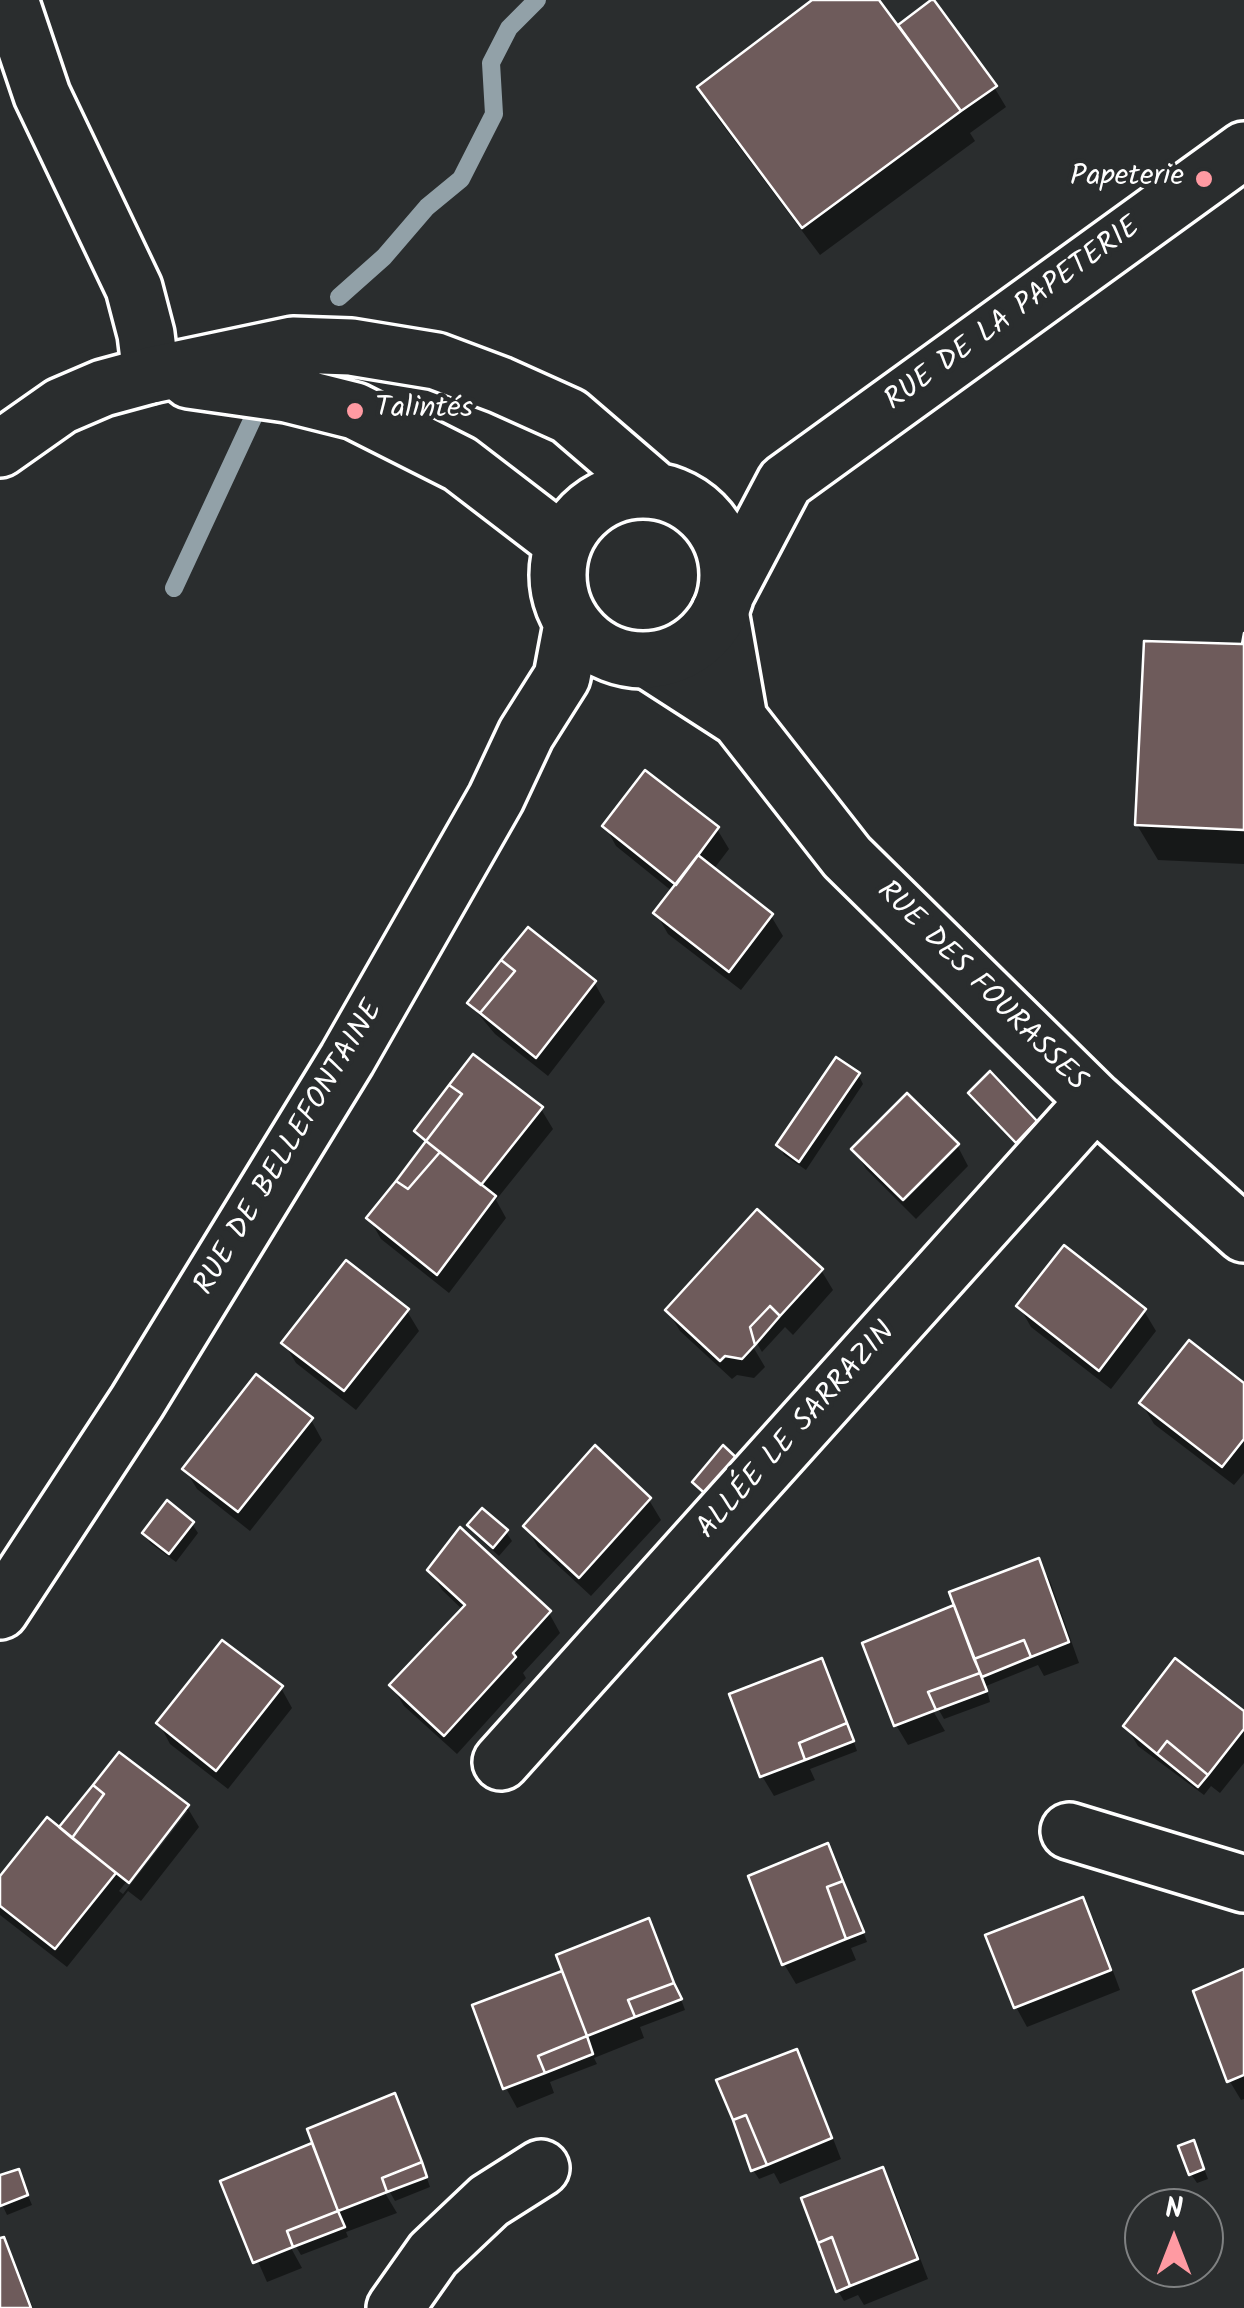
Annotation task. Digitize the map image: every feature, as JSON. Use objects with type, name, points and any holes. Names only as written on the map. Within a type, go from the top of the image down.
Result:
[{"type":"street","points":[[10,0],[42,96],[134,288],[151,375]]},
{"type":"street","name":"RUE DE LA PAPETERIE","points":[[724,602],[785,482],[1244,150]]},
{"type":"street","points":[[0,450],[61,406],[103,388],[293,345],[351,347],[436,361],[500,384],[569,416],[670,496],[706,517],[721,540],[728,566],[724,602],[739,719]]},
{"type":"street","points":[[151,375],[287,394],[355,411],[460,464],[563,543]]},
{"type":"street","name":"RUE DE LA PAPETERIE","points":[[670,496],[785,482]]},
{"type":"street","points":[[670,496],[626,492],[600,500],[578,519],[563,543],[557,571],[567,650],[638,660],[671,656],[691,646],[708,630],[724,602]]},
{"type":"street","name":"RUE DE BELLEFONTAINE","points":[[0,1610],[137,1402],[318,1107],[496,798],[567,650]]},
{"type":"street","points":[[638,660],[739,719]]},
{"type":"street","name":"RUE DES FOURASSES","points":[[739,719],[847,857],[1095,1101],[1244,1234]]},
{"type":"street","name":"ALLÉE LE SARRAZIN","points":[[501,1762],[1095,1101]]},
{"type":"street","points":[[1069,1831],[1244,1884]]},
{"type":"street","points":[[395,2308],[433,2254],[489,2201],[541,2168]]},
{"type":"building","points":[[812,0],[879,0],[961,111],[802,228],[697,87]]},
{"type":"building","points":[[931,0],[997,86],[961,111],[898,25]]},
{"type":"building","points":[[1244,633],[1244,830],[1135,825],[1144,641],[1242,644]]},
{"type":"building","points":[[645,770],[719,827],[676,885],[602,826]]},
{"type":"building","points":[[698,855],[773,914],[729,972],[653,913]]},
{"type":"building","points":[[528,927],[596,981],[536,1058],[480,1013],[515,971],[501,960]]},
{"type":"building","points":[[501,960],[515,971],[480,1013],[467,1003]]},
{"type":"building","points":[[473,1054],[543,1107],[481,1185],[426,1141],[462,1094],[449,1085]]},
{"type":"building","points":[[836,1057],[860,1073],[799,1162],[776,1145]]},
{"type":"building","points":[[990,1071],[1037,1121],[1016,1143],[968,1093]]},
{"type":"building","points":[[449,1085],[462,1094],[426,1141],[414,1131]]},
{"type":"building","points":[[907,1093],[959,1144],[903,1200],[851,1149]]},
{"type":"building","points":[[426,1141],[440,1152],[408,1189],[396,1181]]},
{"type":"building","points":[[440,1152],[496,1196],[437,1275],[366,1218],[396,1181],[408,1189]]},
{"type":"building","points":[[757,1209],[823,1269],[780,1316],[770,1306],[750,1327],[755,1345],[742,1359],[725,1356],[720,1361],[665,1310]]},
{"type":"building","points":[[1064,1245],[1146,1309],[1099,1371],[1016,1306]]},
{"type":"building","points":[[346,1260],[409,1309],[344,1391],[281,1343]]},
{"type":"building","points":[[770,1306],[780,1316],[755,1345],[750,1327]]},
{"type":"building","points":[[1189,1340],[1244,1383],[1244,1439],[1222,1467],[1139,1403]]},
{"type":"building","points":[[256,1374],[313,1418],[238,1512],[182,1469]]},
{"type":"building","points":[[595,1445],[651,1498],[579,1578],[523,1526]]},
{"type":"building","points":[[723,1445],[742,1463],[710,1498],[692,1482]]},
{"type":"building","points":[[167,1500],[194,1522],[169,1554],[142,1533]]},
{"type":"building","points":[[482,1508],[508,1530],[493,1548],[467,1525]]},
{"type":"building","points":[[460,1527],[551,1611],[513,1653],[516,1657],[444,1736],[389,1685],[465,1605],[427,1570]]},
{"type":"building","points":[[1039,1558],[1069,1642],[1031,1657],[1024,1640],[974,1659],[949,1592]]},
{"type":"building","points":[[954,1605],[980,1673],[928,1692],[936,1710],[894,1726],[862,1643]]},
{"type":"building","points":[[222,1640],[283,1686],[216,1771],[156,1723]]},
{"type":"building","points":[[1024,1640],[1031,1657],[982,1677],[974,1659]]},
{"type":"building","points":[[822,1658],[847,1723],[799,1743],[805,1760],[760,1777],[729,1694]]},
{"type":"building","points":[[1175,1658],[1244,1711],[1244,1729],[1208,1775],[1167,1741],[1157,1754],[1123,1726]]},
{"type":"building","points":[[980,1673],[987,1691],[936,1710],[928,1692]]},
{"type":"building","points":[[847,1723],[854,1741],[805,1760],[799,1743]]},
{"type":"building","points":[[1167,1741],[1208,1775],[1198,1787],[1157,1754]]},
{"type":"building","points":[[119,1752],[189,1805],[129,1883],[72,1838],[104,1794],[93,1785]]},
{"type":"building","points":[[93,1785],[104,1794],[72,1838],[59,1827]]},
{"type":"building","points":[[47,1817],[116,1873],[55,1949],[0,1906],[0,1876]]},
{"type":"building","points":[[828,1843],[843,1881],[827,1887],[846,1939],[782,1965],[748,1876]]},
{"type":"building","points":[[843,1881],[864,1932],[846,1939],[827,1887]]},
{"type":"building","points":[[1083,1897],[1111,1970],[1014,2008],[985,1935]]},
{"type":"building","points":[[649,1918],[674,1983],[628,2000],[635,2017],[587,2036],[556,1955]]},
{"type":"building","points":[[1244,1969],[1244,2075],[1227,2082],[1193,1991]]},
{"type":"building","points":[[562,1971],[587,2036],[538,2056],[545,2073],[503,2089],[472,2005]]},
{"type":"building","points":[[674,1983],[682,1999],[635,2017],[628,2000]]},
{"type":"building","points":[[587,2036],[593,2054],[545,2073],[538,2056]]},
{"type":"building","points":[[797,2049],[832,2138],[767,2165],[746,2115],[733,2120],[716,2080]]},
{"type":"building","points":[[395,2093],[422,2162],[382,2178],[387,2192],[338,2211],[307,2129]]},
{"type":"building","points":[[746,2115],[767,2165],[751,2171],[733,2120]]},
{"type":"building","points":[[1194,2140],[1204,2169],[1189,2175],[1178,2146]]},
{"type":"building","points":[[312,2143],[338,2211],[287,2231],[293,2247],[253,2263],[220,2181]]},
{"type":"building","points":[[422,2162],[427,2177],[387,2192],[382,2178]]},
{"type":"building","points":[[883,2167],[918,2259],[850,2286],[832,2237],[818,2243],[801,2198]]},
{"type":"building","points":[[19,2169],[28,2195],[0,2206],[0,2175]]},
{"type":"building","points":[[338,2211],[345,2227],[293,2247],[287,2231]]},
{"type":"building","points":[[4,2237],[31,2308],[0,2308],[0,2238]]},
{"type":"building","points":[[832,2237],[850,2286],[836,2292],[818,2243]]},
{"type":"waterway","points":[[339,297],[384,257],[427,207],[461,179],[494,114],[491,63],[509,28],[537,0]]},
{"type":"waterway","points":[[174,588],[260,403]]},
{"type":"place","name":"Papeterie","points":[[1204,179]]},
{"type":"place","name":"Talintés","points":[[355,411]]}]
